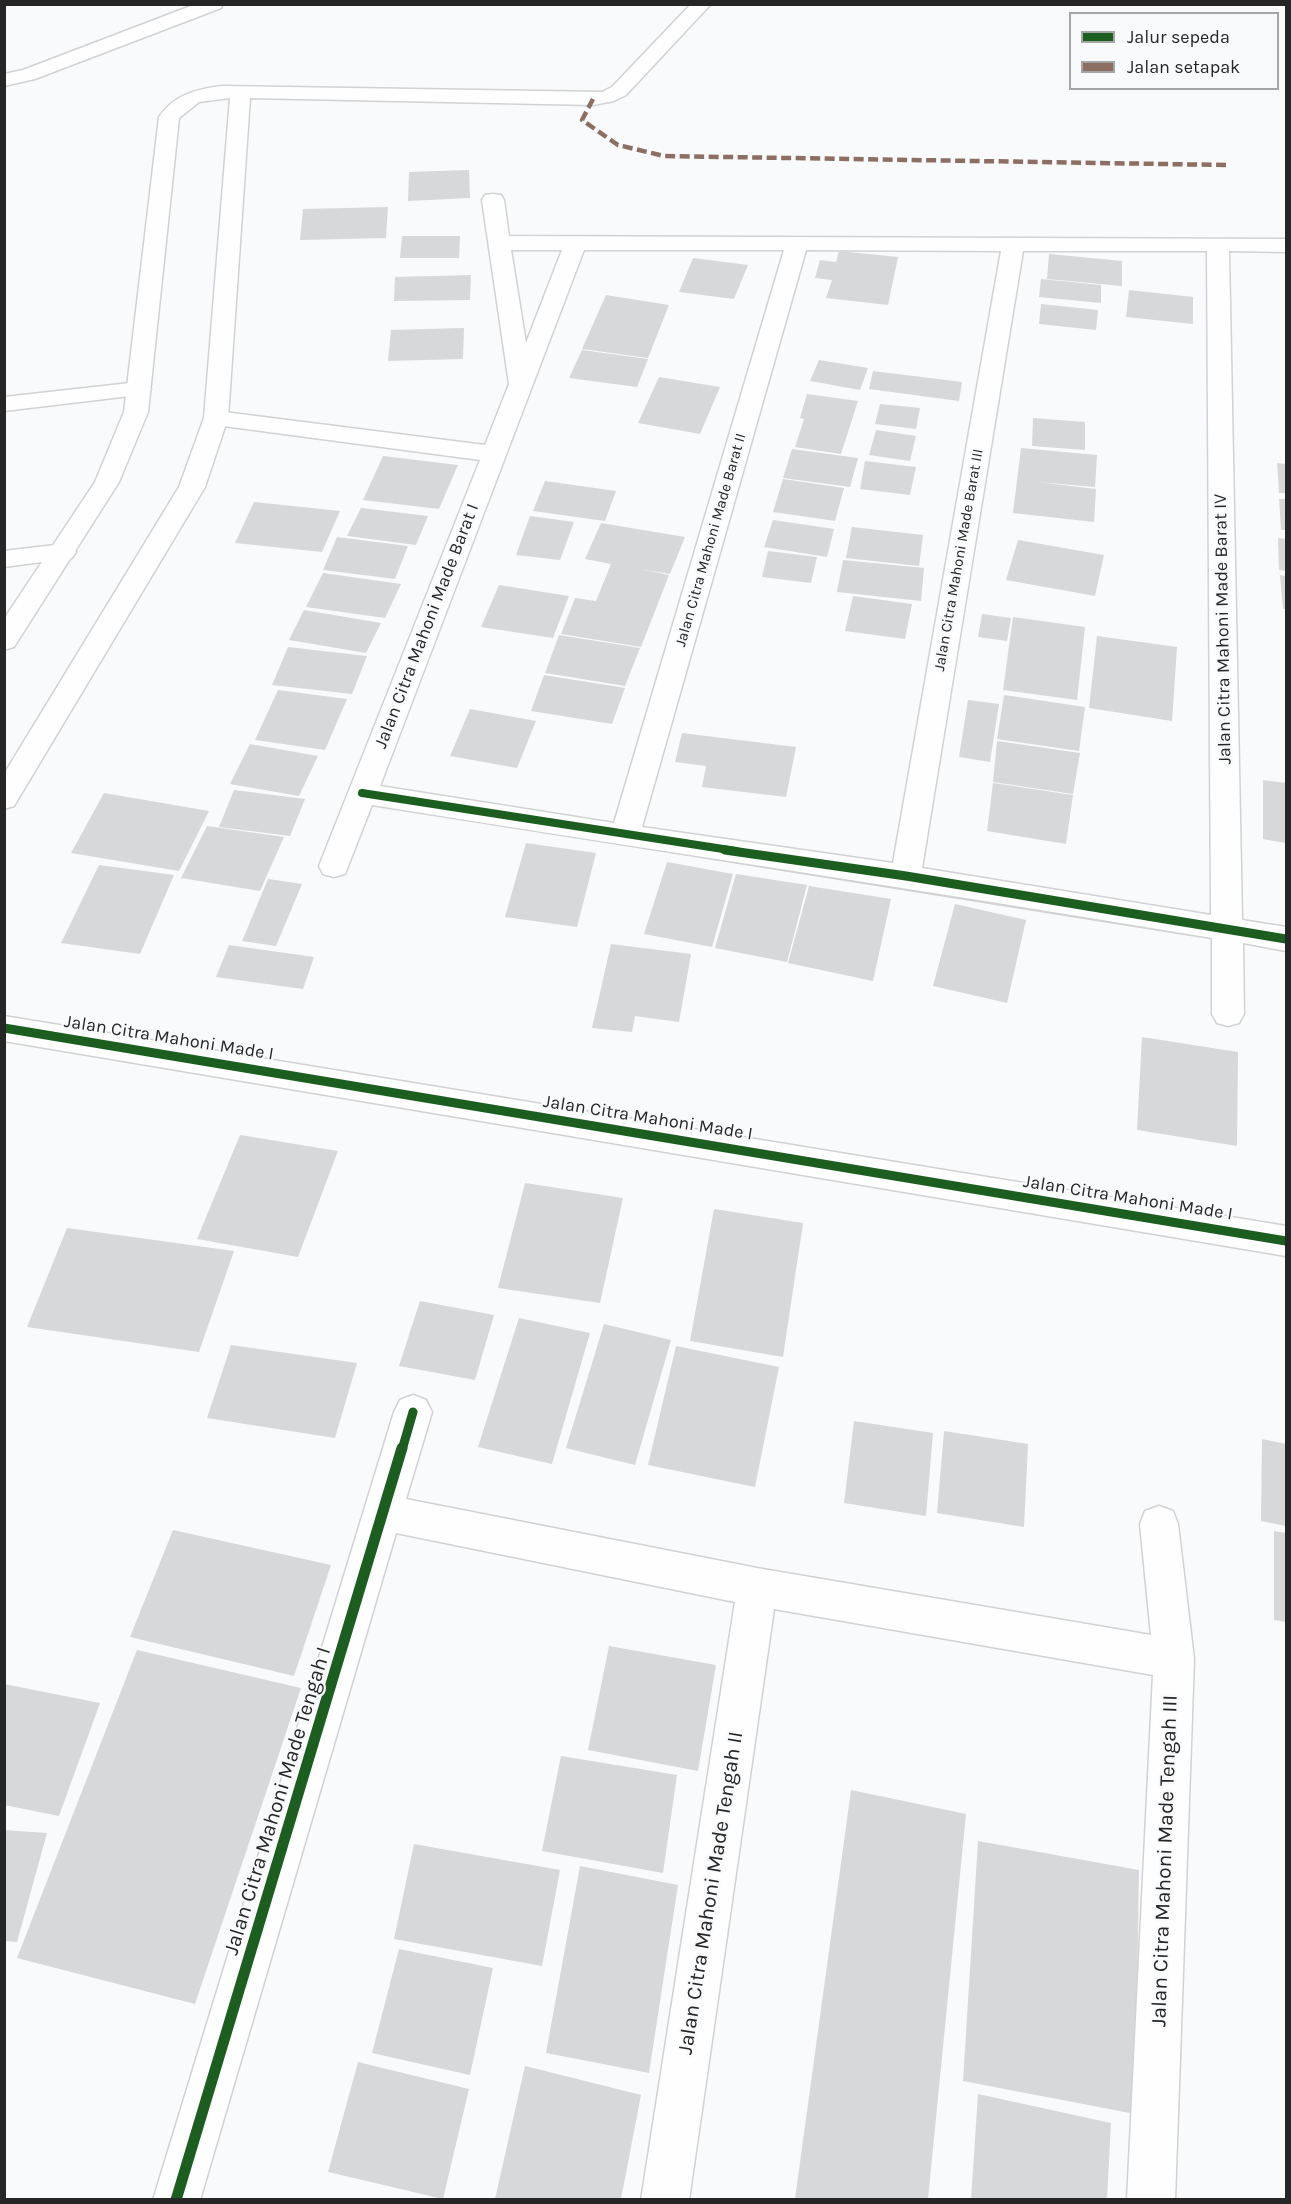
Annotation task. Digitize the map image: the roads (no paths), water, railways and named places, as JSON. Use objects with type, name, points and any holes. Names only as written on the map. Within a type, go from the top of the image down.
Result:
[{"type":"street","points":[[4,80],[28,75],[214,4]]},
{"type":"street","points":[[4,641],[106,482],[136,412],[169,117],[177,106],[189,98],[205,93],[592,99],[607,97],[619,91],[702,4]]},
{"type":"street","points":[[4,799],[192,487],[216,418],[240,93]]},
{"type":"street","name":"Jalan Citra Mahoni Made Barat I","points":[[493,200],[520,386]]},
{"type":"street","points":[[500,243],[1287,244]]},
{"type":"street","name":"Jalan Citra Mahoni Made Barat I","points":[[334,866],[576,243]]},
{"type":"street","name":"Jalan Citra Mahoni Made Barat II","points":[[625,836],[797,244]]},
{"type":"street","name":"Jalan Citra Mahoni Made Barat III","points":[[906,876],[1013,244]]},
{"type":"street","name":"Jalan Citra Mahoni Made Barat IV","points":[[1218,244],[1228,1014]]},
{"type":"street","points":[[4,404],[139,388]]},
{"type":"street","points":[[216,418],[494,454]]},
{"type":"street","points":[[4,559],[63,552]]},
{"type":"street","points":[[362,794],[625,836],[906,876],[1287,939]]},
{"type":"street","name":"Jalan Citra Mahoni Made I","points":[[4,1028],[1287,1241]]},
{"type":"street","name":"Jalan Citra Mahoni Made Tengah I","points":[[176,2199],[413,1412]]},
{"type":"street","points":[[384,1513],[757,1587],[1174,1659]]},
{"type":"street","name":"Jalan Citra Mahoni Made Tengah III","points":[[1151,2199],[1174,1659],[1159,1524]]},
{"type":"street","name":"Jalan Citra Mahoni Made Tengah II","points":[[665,2199],[757,1587]]}]
